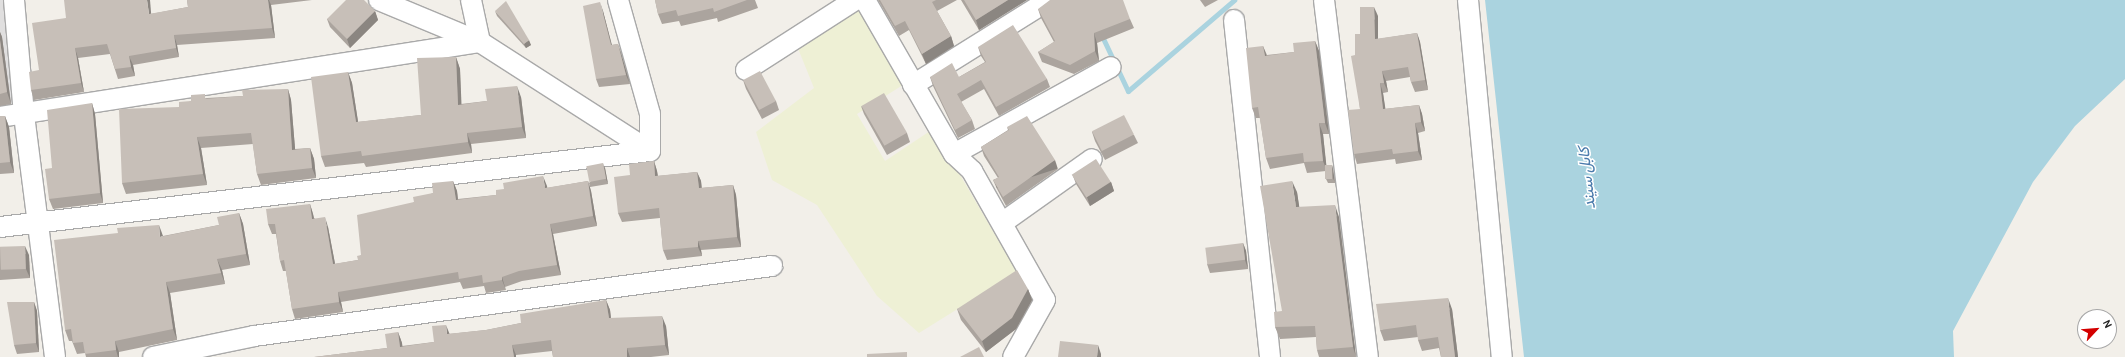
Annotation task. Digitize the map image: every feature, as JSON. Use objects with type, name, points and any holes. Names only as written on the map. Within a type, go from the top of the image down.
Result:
[{"type":"street","points":[[14,0],[24,115],[55,357]]},
{"type":"street","points":[[379,0],[404,6],[480,42],[650,151]]},
{"type":"street","points":[[471,0],[480,42]]},
{"type":"street","points":[[618,0],[650,114],[650,151]]},
{"type":"street","points":[[746,70],[855,0]]},
{"type":"street","points":[[865,0],[954,154],[972,170],[1045,300],[1013,357]]},
{"type":"street","points":[[913,85],[1049,0]]},
{"type":"street","points":[[1324,0],[1368,357]]},
{"type":"street","points":[[1468,0],[1502,357]]},
{"type":"street","points":[[1234,20],[1270,357]]},
{"type":"street","points":[[0,117],[24,115],[480,42]]},
{"type":"street","points":[[954,154],[1111,67]]},
{"type":"street","points":[[0,227],[37,221],[650,151]]},
{"type":"street","points":[[1002,223],[1092,159]]},
{"type":"street","points":[[153,357],[254,336],[772,266]]},
{"type":"shaded area","points":[[0,0],[4,0],[19,111],[0,113]]},
{"type":"green space","points":[[859,6],[906,83],[857,114],[885,161],[933,129],[1017,272],[919,333],[877,296],[817,205],[772,180],[756,132],[814,88],[797,46]]},
{"type":"water","name":"کابل سيند","points":[[1485,0],[2125,0],[2125,79],[2075,126],[2033,182],[1953,331],[1954,357],[1524,357]]},
{"type":"building","points":[[64,0],[147,0],[149,14],[188,7],[187,0],[268,0],[272,28],[174,35],[176,48],[129,56],[131,67],[115,69],[107,44],[75,48],[81,83],[31,90],[29,72],[39,70],[32,23],[66,18]]},
{"type":"building","points":[[346,0],[364,0],[375,11],[347,39],[327,19]]},
{"type":"building","points":[[655,0],[747,0],[714,12],[713,8],[678,16],[676,10],[658,14]]},
{"type":"building","points":[[880,0],[936,0],[932,2],[951,36],[922,54],[905,21],[895,26]]},
{"type":"building","points":[[964,0],[1008,0],[976,20]]},
{"type":"building","points":[[1050,0],[1123,0],[1130,19],[1094,33],[1095,51],[1070,65],[1038,52],[1055,41],[1038,9]]},
{"type":"building","points":[[506,1],[529,40],[524,44],[495,11]]},
{"type":"building","points":[[600,2],[611,45],[618,44],[626,75],[596,79],[583,6]]},
{"type":"building","points":[[1360,7],[1374,7],[1375,39],[1417,33],[1425,80],[1411,82],[1408,67],[1382,71],[1384,83],[1380,83],[1383,109],[1419,105],[1421,122],[1415,123],[1418,151],[1393,154],[1392,149],[1354,154],[1348,110],[1360,109],[1351,56],[1355,55],[1355,34],[1360,34]]},
{"type":"building","points":[[1013,25],[1047,79],[996,107],[981,80],[957,94],[972,120],[955,130],[930,77],[952,63],[959,77],[986,62],[978,47]]},
{"type":"building","points":[[0,40],[7,92],[0,94]]},
{"type":"building","points":[[1315,41],[1325,123],[1319,123],[1323,161],[1304,162],[1303,153],[1266,158],[1258,107],[1252,108],[1246,48],[1263,46],[1265,56],[1294,52],[1293,43]]},
{"type":"building","points":[[456,57],[458,105],[487,101],[485,89],[517,86],[522,127],[467,133],[468,142],[362,156],[361,151],[321,156],[311,77],[348,72],[356,122],[421,115],[417,58]]},
{"type":"building","points":[[760,71],[776,101],[759,110],[743,80]]},
{"type":"building","points":[[288,89],[292,150],[310,148],[312,168],[257,174],[251,133],[197,137],[203,174],[122,183],[119,109],[179,107],[179,102],[191,101],[191,95],[205,94],[205,99],[243,96],[242,90]]},
{"type":"building","points":[[884,93],[907,133],[884,146],[861,106]]},
{"type":"building","points":[[92,103],[100,193],[49,199],[45,169],[52,168],[47,110]]},
{"type":"building","points":[[1124,115],[1134,135],[1102,151],[1092,131]]},
{"type":"building","points":[[0,116],[5,116],[10,162],[0,163]]},
{"type":"building","points":[[1027,116],[1055,160],[1003,197],[993,180],[999,177],[981,147],[1009,130],[1007,127]]},
{"type":"building","points":[[1096,159],[1111,182],[1086,197],[1072,175]]},
{"type":"building","points":[[654,161],[655,176],[697,172],[699,188],[733,185],[737,237],[698,241],[698,247],[663,250],[659,208],[618,213],[614,177],[630,175],[629,164]]},
{"type":"building","points":[[603,163],[606,179],[589,182],[586,166]]},
{"type":"building","points":[[1325,165],[1332,165],[1332,179],[1325,179]]},
{"type":"building","points":[[543,176],[545,188],[588,181],[593,216],[550,224],[557,265],[519,271],[502,277],[502,280],[483,283],[482,275],[459,279],[458,272],[338,292],[339,302],[292,309],[284,260],[280,261],[275,224],[268,224],[266,209],[310,204],[312,219],[325,217],[333,264],[358,260],[357,256],[361,255],[357,215],[414,202],[413,197],[433,193],[432,183],[453,181],[456,200],[496,195],[496,190],[504,189],[503,183]]},
{"type":"building","points":[[1292,181],[1296,207],[1335,205],[1353,347],[1317,350],[1315,326],[1275,327],[1274,312],[1282,311],[1260,186]]},
{"type":"building","points":[[239,213],[246,254],[217,259],[221,273],[166,282],[173,329],[115,341],[116,350],[85,354],[83,342],[73,343],[71,329],[65,330],[54,240],[118,233],[117,228],[159,225],[160,237],[219,225],[217,217]]},
{"type":"building","points":[[1243,243],[1245,260],[1207,265],[1205,248]]},
{"type":"building","points":[[25,246],[26,269],[1,270],[0,247]]},
{"type":"building","points":[[1017,270],[1028,289],[1012,318],[982,341],[957,309]]},
{"type":"building","points":[[1448,298],[1455,357],[1441,357],[1438,337],[1418,340],[1416,325],[1380,330],[1376,304]]},
{"type":"building","points":[[606,300],[609,318],[662,316],[665,345],[627,348],[627,357],[553,357],[551,340],[512,345],[514,357],[314,357],[387,348],[385,334],[398,332],[400,347],[434,342],[432,326],[446,325],[447,334],[486,330],[521,323],[520,314]]},
{"type":"building","points":[[7,302],[34,302],[36,343],[14,345]]},
{"type":"building","points":[[1060,341],[1098,345],[1097,357],[1058,357]]},
{"type":"building","points":[[979,347],[984,357],[960,357]]},
{"type":"building","points":[[907,352],[907,357],[867,357],[867,354]]},
{"type":"waterway","points":[[1101,34],[1128,91],[1234,0]]}]
